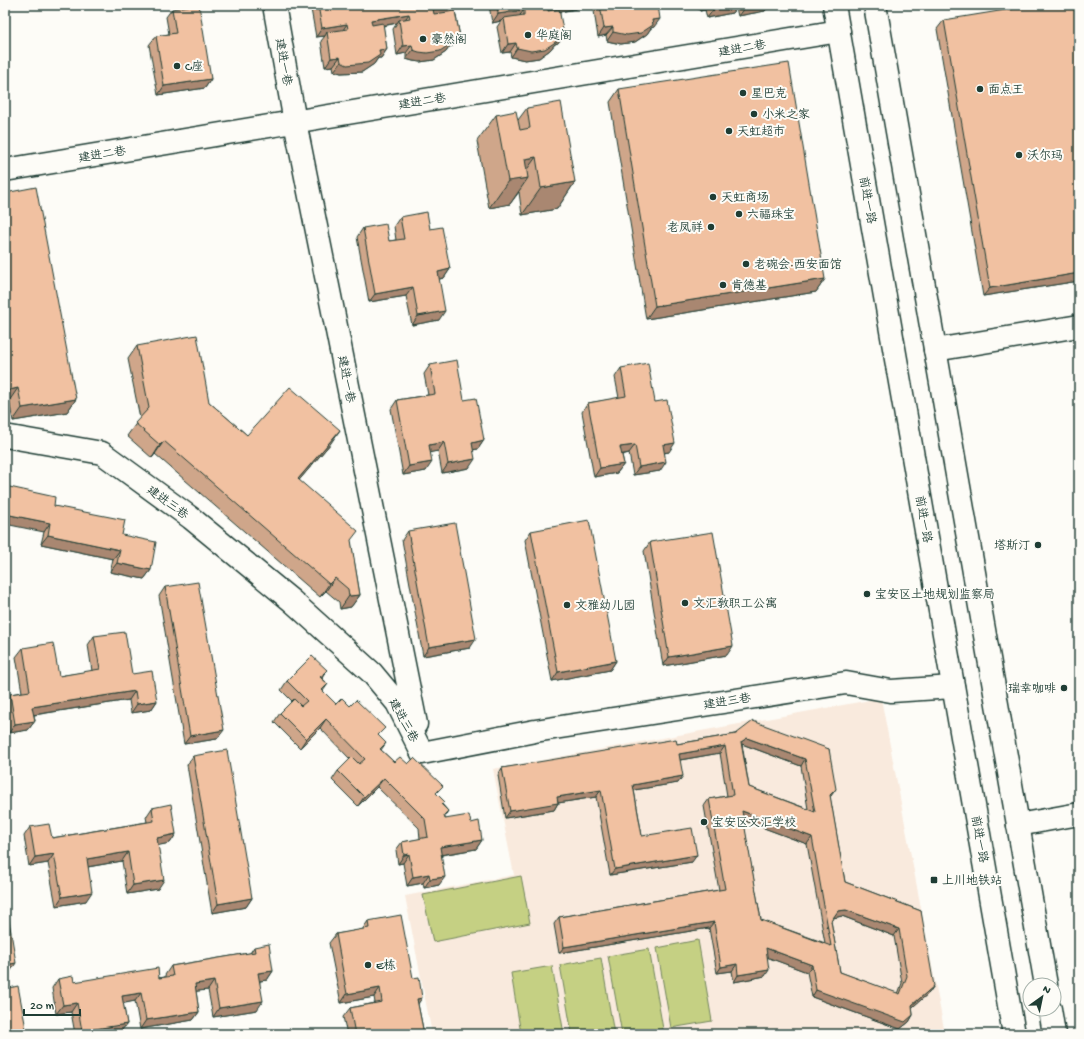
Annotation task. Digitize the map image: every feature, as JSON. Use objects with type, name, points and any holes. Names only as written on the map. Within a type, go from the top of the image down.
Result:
[{"type":"main road","name":"建进一巷","points":[[274,5],[295,122],[422,754]]},
{"type":"main road","name":"前进一路","points":[[834,5],[1014,1034]]},
{"type":"main road","points":[[875,5],[1045,977]]},
{"type":"main road","name":"建进二巷","points":[[5,170],[839,31]]},
{"type":"main road","points":[[935,350],[1079,326]]},
{"type":"main road","name":"建进三巷","points":[[5,436],[102,453],[191,518],[292,601],[372,673],[398,703],[422,754],[535,731],[846,683],[891,691],[953,687]]},
{"type":"main road","points":[[1018,825],[1079,814]]},
{"type":"main road","points":[[1051,1017],[1054,1034]]},
{"type":"shaded area","name":"宝安区文汇学校","points":[[881,698],[945,1034],[432,1034],[405,896],[514,875],[493,769]]},
{"type":"green space","points":[[521,876],[530,923],[433,942],[423,895]]},
{"type":"green space","points":[[698,940],[712,1021],[671,1028],[657,948]]},
{"type":"green space","points":[[649,949],[663,1029],[635,1034],[622,1034],[608,956]]},
{"type":"green space","points":[[601,958],[614,1034],[572,1034],[560,965]]},
{"type":"green space","points":[[552,966],[564,1034],[521,1034],[511,973]]},
{"type":"building","name":"C座","points":[[199,5],[211,79],[164,86],[156,36],[176,33],[172,9]]},
{"type":"building","name":"豪然阁","points":[[318,5],[458,5],[433,9],[434,14],[455,11],[460,37],[451,38],[452,43],[440,51],[427,53],[419,52],[413,50],[412,45],[403,46],[399,20],[410,18],[409,14],[371,20],[372,25],[383,23],[387,49],[379,50],[380,55],[368,63],[347,65],[341,62],[340,57],[331,58],[327,32],[348,29],[347,24],[322,28]]},
{"type":"building","name":"华庭阁","points":[[497,5],[553,5],[548,6],[548,11],[559,9],[564,35],[556,36],[557,41],[545,49],[531,51],[517,48],[516,43],[508,44],[504,18],[524,15],[524,10],[498,14]]},
{"type":"building","name":"华庭阁","points":[[600,5],[658,5],[660,19],[652,20],[653,25],[641,33],[627,35],[613,32],[613,27],[604,28]]},
{"type":"building","points":[[712,5],[735,5],[713,10]]},
{"type":"building","points":[[744,5],[758,5],[744,8]]},
{"type":"building","name":"沃尔玛","points":[[1036,5],[1079,5],[1079,273],[990,288],[944,20]]},
{"type":"building","name":"天虹商场","points":[[789,63],[825,279],[655,306],[619,89]]},
{"type":"building","points":[[561,102],[575,182],[541,188],[536,157],[525,159],[528,178],[508,181],[496,115],[516,111],[520,130],[530,128],[527,108]]},
{"type":"building","points":[[36,187],[76,399],[22,408],[18,388],[5,391],[5,193]]},
{"type":"building","points":[[427,212],[430,229],[442,227],[450,269],[438,272],[445,311],[418,316],[413,287],[375,294],[363,228],[386,224],[389,241],[404,239],[400,217]]},
{"type":"building","points":[[197,335],[209,402],[247,435],[290,387],[340,430],[298,479],[358,531],[351,540],[360,595],[349,596],[348,589],[335,578],[329,584],[164,441],[160,445],[135,423],[149,408],[137,346]]},
{"type":"building","points":[[457,360],[464,400],[476,398],[484,440],[472,443],[475,459],[448,464],[444,442],[429,445],[432,462],[409,466],[397,400],[435,394],[430,365]]},
{"type":"building","points":[[648,363],[655,402],[667,400],[675,443],[663,445],[666,462],[639,467],[635,445],[620,447],[624,464],[600,468],[588,403],[626,396],[621,368]]},
{"type":"building","points":[[5,486],[55,497],[54,506],[125,520],[122,535],[156,542],[151,570],[117,563],[120,550],[48,535],[50,523],[5,514]]},
{"type":"building","name":"文雅幼儿园","points":[[589,520],[616,661],[558,672],[531,531]]},
{"type":"building","points":[[455,523],[476,639],[429,647],[408,531]]},
{"type":"building","name":"文汇教职工公寓","points":[[713,532],[733,646],[669,657],[650,542]]},
{"type":"building","points":[[198,582],[224,730],[190,736],[165,587]]},
{"type":"building","points":[[125,632],[132,674],[152,671],[157,701],[137,704],[135,691],[32,707],[35,721],[15,724],[10,694],[30,691],[23,648],[53,643],[59,676],[100,669],[94,636]]},
{"type":"building","points":[[312,656],[327,670],[320,677],[328,684],[322,690],[336,704],[342,698],[350,706],[356,700],[385,728],[378,735],[386,743],[380,749],[394,762],[400,757],[408,764],[414,758],[443,786],[436,793],[444,801],[441,804],[448,811],[444,815],[445,819],[469,815],[471,823],[479,821],[482,840],[440,847],[445,877],[430,879],[429,874],[413,877],[409,854],[404,855],[402,842],[428,837],[425,819],[384,778],[364,797],[338,771],[352,757],[359,764],[365,759],[326,719],[306,739],[280,713],[294,699],[301,706],[307,701],[287,681]]},
{"type":"building","points":[[753,721],[829,749],[836,789],[830,795],[845,882],[921,911],[934,986],[912,1005],[913,1015],[905,1022],[816,990],[812,965],[766,948],[769,970],[738,975],[737,964],[721,967],[714,922],[564,947],[559,917],[725,889],[709,799],[733,795],[725,746],[679,754],[683,776],[633,785],[642,836],[692,828],[697,855],[615,869],[601,790],[557,797],[558,803],[510,811],[502,768],[676,739],[677,744],[736,734]],"holes":[[[747,738],[805,759],[815,812],[749,787],[741,742]],[[742,811],[812,837],[831,946],[761,920]],[[846,910],[899,929],[907,976],[900,994],[840,972],[831,921],[838,911]]]},
{"type":"building","points":[[227,750],[252,898],[218,904],[193,756]]},
{"type":"building","points":[[171,804],[176,834],[157,838],[164,880],[133,885],[128,852],[87,859],[92,892],[62,897],[54,854],[35,857],[30,827],[49,824],[52,838],[154,821],[152,808]]},
{"type":"building","points":[[5,896],[16,963],[5,965]]},
{"type":"building","name":"E栋","points":[[401,915],[413,978],[419,977],[422,998],[417,999],[424,1034],[355,1034],[350,1008],[382,1002],[380,988],[347,994],[336,934],[369,928],[368,921]]},
{"type":"building","points":[[269,944],[273,971],[258,973],[263,1001],[219,1008],[214,981],[195,984],[199,1012],[146,1020],[141,993],[122,996],[127,1024],[82,1031],[77,1003],[63,1005],[58,979],[73,976],[74,982],[158,968],[159,978],[173,976],[171,966],[255,952],[254,947]]},
{"type":"building","points":[[18,986],[27,1034],[5,1034],[5,989]]},
{"type":"building","points":[[782,1031],[783,1034],[763,1034]]},
{"type":"place","name":"华庭阁","points":[[528,35]]},
{"type":"place","name":"豪然阁","points":[[423,39]]},
{"type":"place","name":"C座","points":[[177,66]]},
{"type":"place","name":"面点王","points":[[980,89]]},
{"type":"place","name":"星巴克","points":[[743,93]]},
{"type":"place","name":"小米之家","points":[[754,114]]},
{"type":"place","name":"天虹超市","points":[[729,131]]},
{"type":"place","name":"沃尔玛","points":[[1019,155]]},
{"type":"place","name":"天虹商场","points":[[713,197]]},
{"type":"place","name":"六福珠宝","points":[[739,214]]},
{"type":"place","name":"老凤祥","points":[[711,227]]},
{"type":"place","name":"老碗会·西安面馆","points":[[746,264]]},
{"type":"place","name":"肯德基","points":[[723,285]]},
{"type":"place","name":"塔斯汀","points":[[1038,545]]},
{"type":"place","name":"宝安区土地规划监察局","points":[[867,594]]},
{"type":"place","name":"文汇教职工公寓","points":[[685,603]]},
{"type":"place","name":"文雅幼儿园","points":[[567,605]]},
{"type":"place","name":"瑞幸咖啡","points":[[1064,688]]},
{"type":"place","name":"宝安区文汇学校","points":[[704,822]]},
{"type":"place","name":"上川地铁站","points":[[934,880]]},
{"type":"place","name":"E栋","points":[[368,965]]}]
